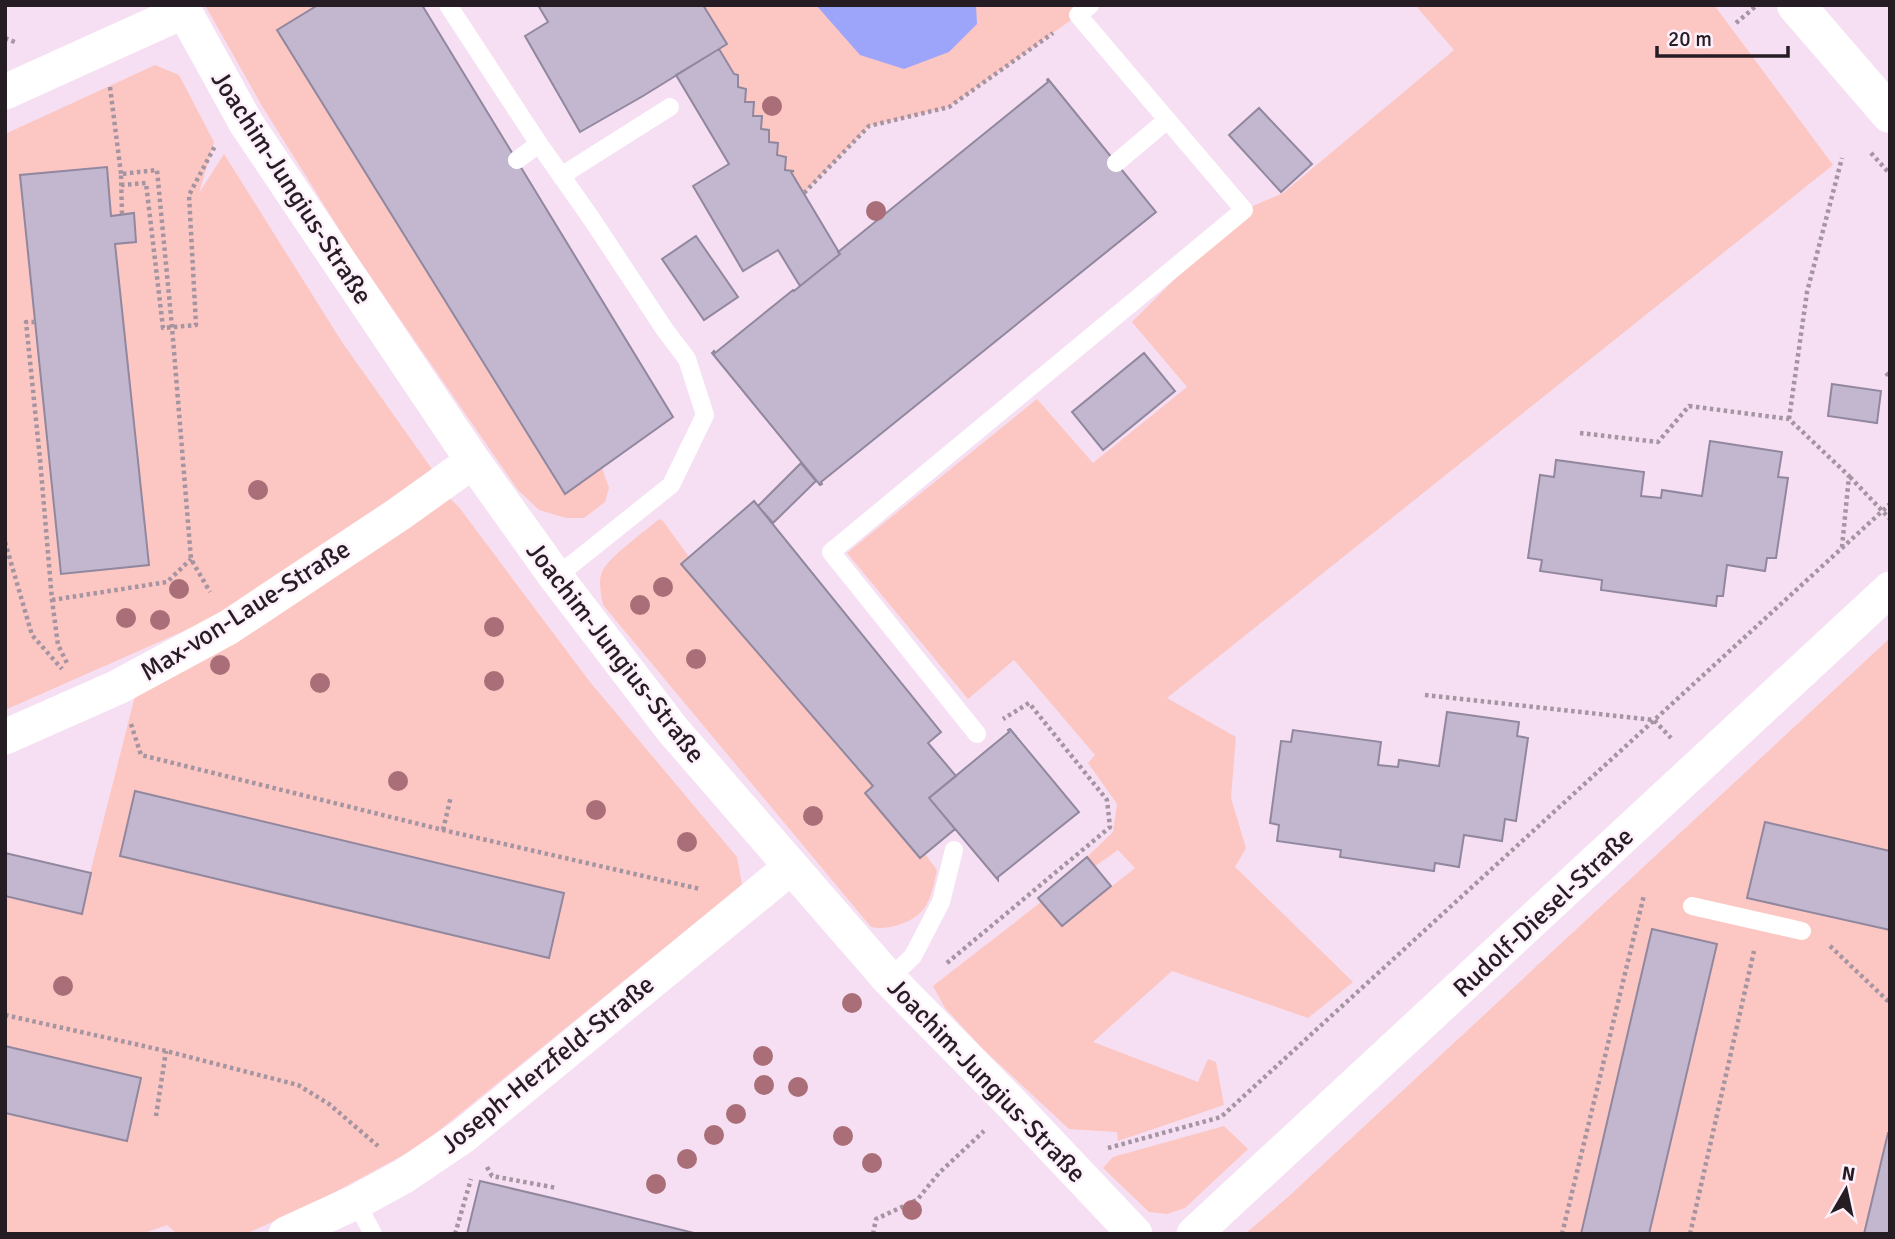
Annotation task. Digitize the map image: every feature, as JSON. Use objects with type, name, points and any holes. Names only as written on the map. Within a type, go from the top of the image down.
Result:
[{"type":"street","points":[[1796,5],[1890,114]]},
{"type":"street","points":[[5,92],[183,8]]},
{"type":"street","name":"Joachim-Jungius-Straße","points":[[183,8],[246,123],[473,461],[556,577],[672,729],[791,867],[901,967],[1013,1105],[1135,1234]]},
{"type":"street","name":"Max-von-Laue-Straße","points":[[5,737],[81,693],[118,687],[229,627],[399,514],[473,461]]},
{"type":"street","name":"Rudolf-Diesel-Straße","points":[[1195,1234],[1890,589]]},
{"type":"street","name":"Joseph-Herzfeld-Straße","points":[[286,1234],[471,1145],[791,867]]},
{"type":"lane","points":[[448,5],[539,144],[687,359],[705,415],[671,485],[556,577]]},
{"type":"lane","points":[[977,734],[831,552],[1244,210],[1167,120],[1084,10]]},
{"type":"lane","points":[[561,176],[670,107]]},
{"type":"lane","points":[[1116,163],[1167,120]]},
{"type":"lane","points":[[517,160],[539,144]]},
{"type":"lane","points":[[901,967],[941,902],[954,850]]},
{"type":"lane","points":[[1692,906],[1802,930]]},
{"type":"lane","points":[[356,1202],[373,1234]]},
{"type":"path","points":[[1736,23],[1756,5]]},
{"type":"path","points":[[804,193],[869,126],[949,107],[1084,10]]},
{"type":"path","points":[[114,116],[121,174],[122,214]]},
{"type":"path","points":[[121,186],[146,183],[163,328],[196,325],[189,195],[219,138],[246,123]]},
{"type":"path","points":[[1789,419],[1807,292],[1842,158]]},
{"type":"path","points":[[121,174],[157,170],[191,559],[229,627]]},
{"type":"path","points":[[35,322],[26,322],[52,600],[58,645],[81,693]]},
{"type":"path","points":[[1580,433],[1658,442],[1689,406],[1789,419],[1890,519]]},
{"type":"path","points":[[1842,548],[1849,476]]},
{"type":"path","points":[[1075,1171],[1094,1152],[1222,1117],[1890,504]]},
{"type":"path","points":[[5,542],[32,635],[81,693]]},
{"type":"path","points":[[52,600],[167,582],[191,559]]},
{"type":"path","points":[[118,687],[141,755],[443,830],[689,887]]},
{"type":"path","points":[[1425,695],[1654,720],[1698,767]]},
{"type":"path","points":[[901,967],[935,973],[1110,827],[1107,800],[1029,703],[977,734]]},
{"type":"path","points":[[443,830],[451,796]]},
{"type":"path","points":[[1562,1234],[1644,895]]},
{"type":"path","points":[[1690,1234],[1761,921]]},
{"type":"path","points":[[1802,930],[1817,934],[1890,1003]]},
{"type":"path","points":[[5,1015],[166,1051],[298,1085],[329,1104],[380,1147],[404,1175]]},
{"type":"path","points":[[156,1116],[166,1051]]},
{"type":"path","points":[[873,1234],[876,1219],[917,1200],[939,1173],[978,1138]]},
{"type":"path","points":[[471,1145],[492,1175],[557,1188]]},
{"type":"path","points":[[455,1234],[471,1145]]},
{"type":"shaded area","points":[[205,5],[318,5],[277,31],[564,494],[602,468],[609,488],[605,502],[584,518],[566,518],[539,510],[518,490],[351,248],[262,106]]},
{"type":"shaded area","points":[[703,5],[1073,5],[1078,15],[949,107],[869,126],[804,193],[791,172],[793,171],[786,170],[786,157],[777,155],[769,142],[769,130],[761,129],[762,116],[753,115],[754,103],[745,102],[746,89],[738,87],[738,75],[734,74],[719,49]]},
{"type":"shaded area","points":[[1415,5],[1714,5],[1833,165],[1167,698],[1236,737],[1231,798],[1246,848],[1235,867],[1353,982],[1308,1018],[1172,971],[1093,1042],[1198,1082],[1208,1059],[1216,1062],[1224,1105],[1118,1141],[1117,1132],[1069,1129],[982,1048],[945,1008],[933,986],[1041,902],[1062,926],[1135,868],[1118,850],[1094,867],[1087,857],[1113,832],[1117,804],[1088,763],[1095,755],[1014,660],[968,699],[847,553],[1037,399],[1093,463],[1187,387],[1132,322],[1244,210],[1283,193],[1454,50]]},
{"type":"shaded area","points":[[155,65],[179,75],[214,142],[199,193],[224,154],[342,342],[434,472],[247,603],[5,710],[5,134]]},
{"type":"shaded area","points":[[448,497],[458,506],[590,682],[737,857],[742,885],[420,1146],[309,1206],[245,1234],[177,1234],[167,1225],[141,1234],[5,1234],[5,897],[80,913],[138,684]]},
{"type":"shaded area","points":[[659,519],[689,557],[681,564],[873,786],[865,793],[920,858],[925,854],[937,870],[930,897],[916,917],[891,927],[871,927],[603,605],[600,588],[602,572],[619,552]]},
{"type":"shaded area","points":[[1890,638],[1890,1234],[1245,1234],[1288,1197]]},
{"type":"shaded area","points":[[1224,1126],[1248,1149],[1185,1208],[1167,1214],[1149,1212],[1103,1168],[1113,1157]]},
{"type":"water","points":[[816,5],[976,5],[977,24],[949,52],[904,69],[860,55]]},
{"type":"building","points":[[318,5],[422,5],[673,417],[565,494],[277,30]]},
{"type":"building","points":[[538,5],[703,5],[727,44],[580,132],[525,36],[548,22]]},
{"type":"building","points":[[719,49],[734,74],[738,75],[738,87],[746,89],[745,102],[754,102],[753,116],[762,116],[761,129],[769,130],[769,142],[778,143],[777,155],[786,157],[785,170],[794,171],[791,172],[840,254],[800,286],[778,250],[743,271],[693,186],[729,164],[676,75]]},
{"type":"building","points":[[1048,79],[1156,212],[820,485],[712,353],[840,254],[838,252],[1048,82]]},
{"type":"building","points":[[1259,108],[1312,164],[1281,192],[1229,135]]},
{"type":"building","points":[[107,167],[111,216],[134,213],[136,242],[115,244],[149,565],[61,574],[20,175]]},
{"type":"building","points":[[696,236],[738,297],[704,320],[662,259]]},
{"type":"building","points":[[1144,353],[1175,391],[1103,450],[1072,412]]},
{"type":"building","points":[[1832,384],[1881,391],[1877,423],[1828,416]]},
{"type":"building","points":[[1710,441],[1782,452],[1778,477],[1788,478],[1776,558],[1767,558],[1765,571],[1727,565],[1723,596],[1717,596],[1716,606],[1601,590],[1602,580],[1540,571],[1542,560],[1528,558],[1540,475],[1554,477],[1556,460],[1644,472],[1641,496],[1661,498],[1662,490],[1702,496]]},
{"type":"building","points":[[801,463],[816,481],[773,523],[758,506]]},
{"type":"building","points":[[754,501],[941,732],[928,743],[956,776],[929,798],[955,829],[920,858],[865,793],[873,786],[681,564]]},
{"type":"building","points":[[1447,712],[1519,722],[1517,736],[1528,738],[1516,821],[1505,819],[1502,841],[1464,835],[1459,867],[1435,863],[1434,871],[1340,857],[1341,850],[1277,841],[1279,825],[1270,823],[1281,741],[1291,742],[1293,730],[1381,742],[1378,765],[1398,767],[1399,760],[1439,766]]},
{"type":"building","points":[[1010,729],[1079,812],[998,877],[998,880],[929,798]]},
{"type":"building","points":[[135,791],[564,893],[549,958],[120,856]]},
{"type":"building","points":[[1765,822],[1890,851],[1890,930],[1747,898]]},
{"type":"building","points":[[5,853],[91,873],[82,914],[5,896]]},
{"type":"building","points":[[1087,857],[1111,886],[1062,926],[1038,898]]},
{"type":"building","points":[[1652,929],[1717,944],[1649,1234],[1581,1234]]},
{"type":"building","points":[[5,1046],[141,1078],[127,1141],[5,1113]]},
{"type":"building","points":[[1888,1133],[1890,1234],[1864,1234]]},
{"type":"building","points":[[480,1181],[569,1202],[698,1234],[467,1234]]}]
